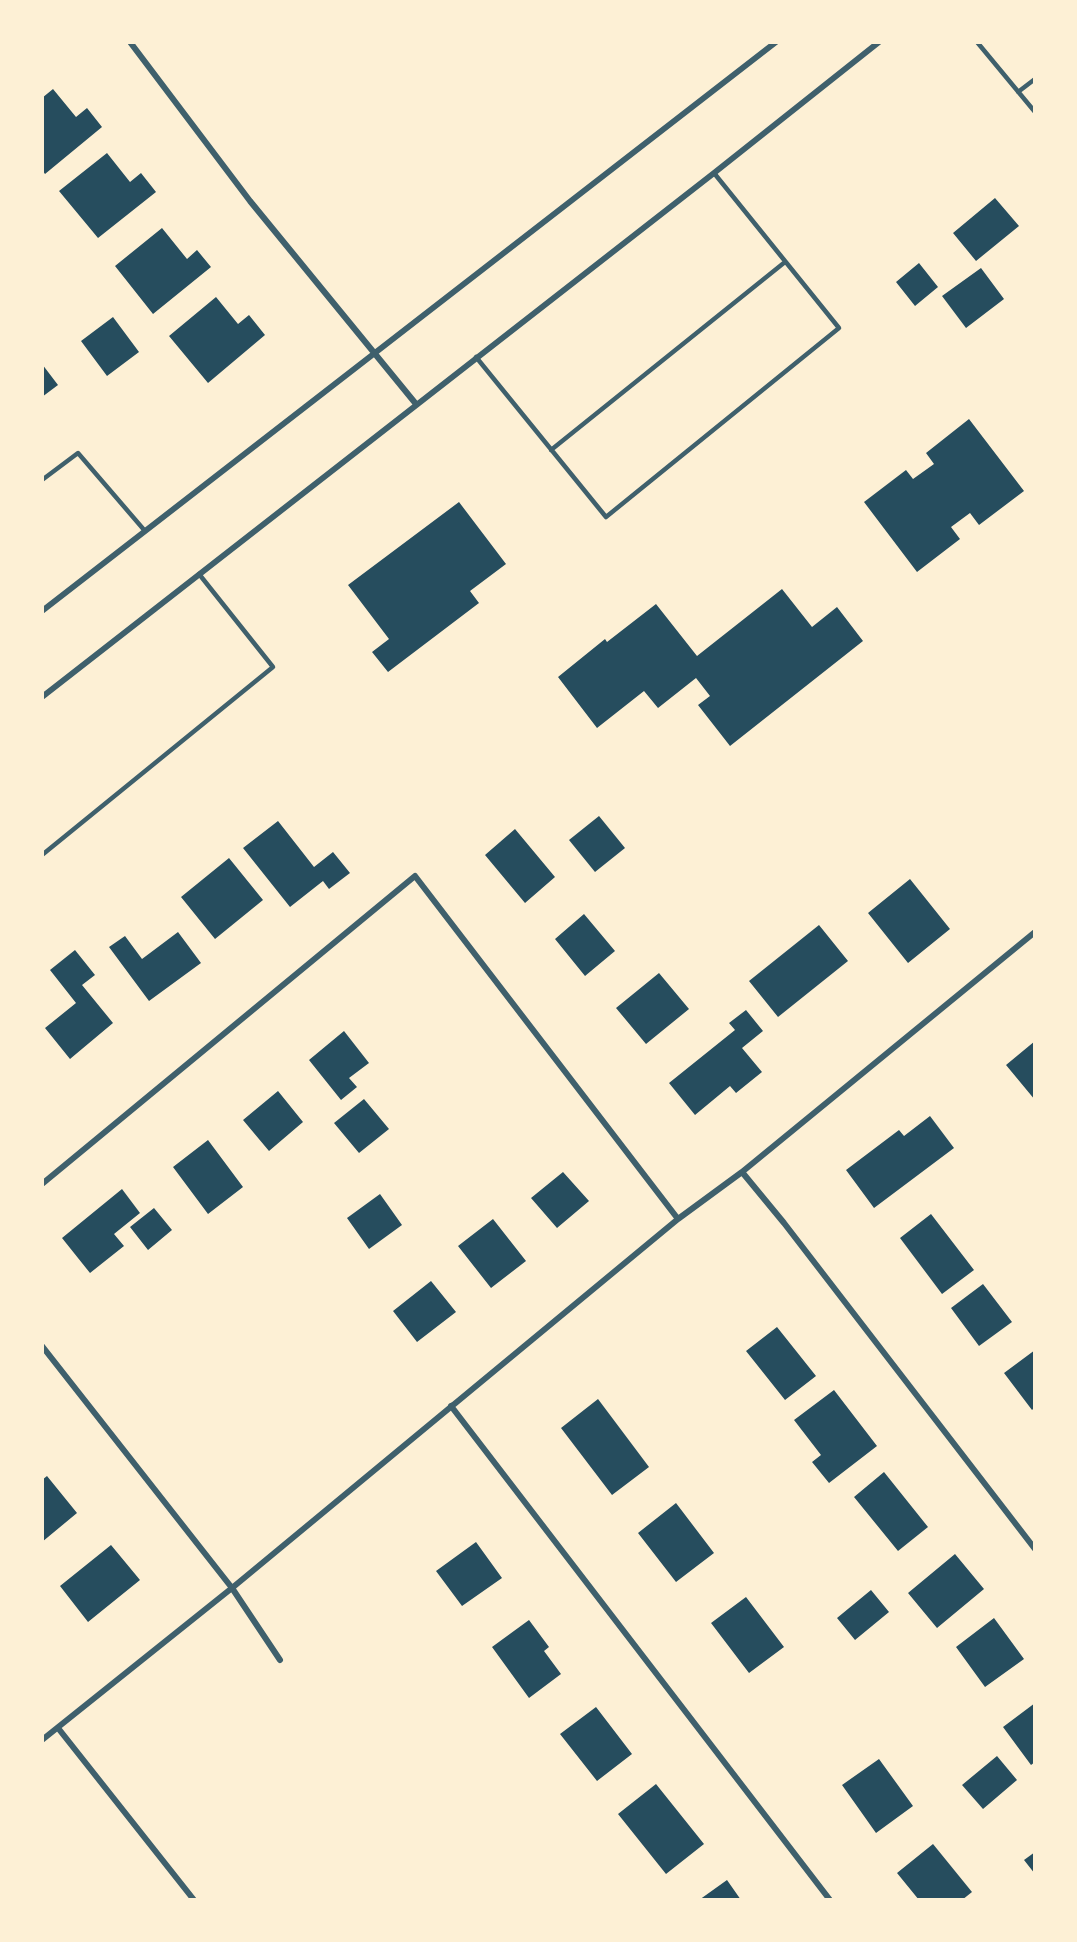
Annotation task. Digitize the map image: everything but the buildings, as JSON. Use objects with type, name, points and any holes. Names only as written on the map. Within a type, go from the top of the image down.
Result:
[{"type":"street","points":[[130,42],[250,201],[416,404]]},
{"type":"street","points":[[42,611],[776,42]]},
{"type":"street","points":[[42,697],[879,42]]},
{"type":"street","points":[[42,1184],[415,876],[678,1219]]},
{"type":"street","points":[[42,1740],[232,1588],[678,1219],[742,1172],[1035,932]]},
{"type":"street","points":[[742,1172],[784,1223],[1035,1549]]},
{"type":"street","points":[[42,1346],[232,1588],[280,1660]]},
{"type":"street","points":[[451,1406],[830,1900]]},
{"type":"street","points":[[58,1728],[194,1900]]},
{"type":"lane","points":[[977,42],[1035,112]]},
{"type":"lane","points":[[1018,92],[1035,79]]},
{"type":"lane","points":[[476,357],[606,517],[838,328],[714,173]]},
{"type":"lane","points":[[551,450],[785,262]]},
{"type":"lane","points":[[42,480],[78,453],[145,531]]},
{"type":"lane","points":[[42,855],[273,667],[199,574]]}]
